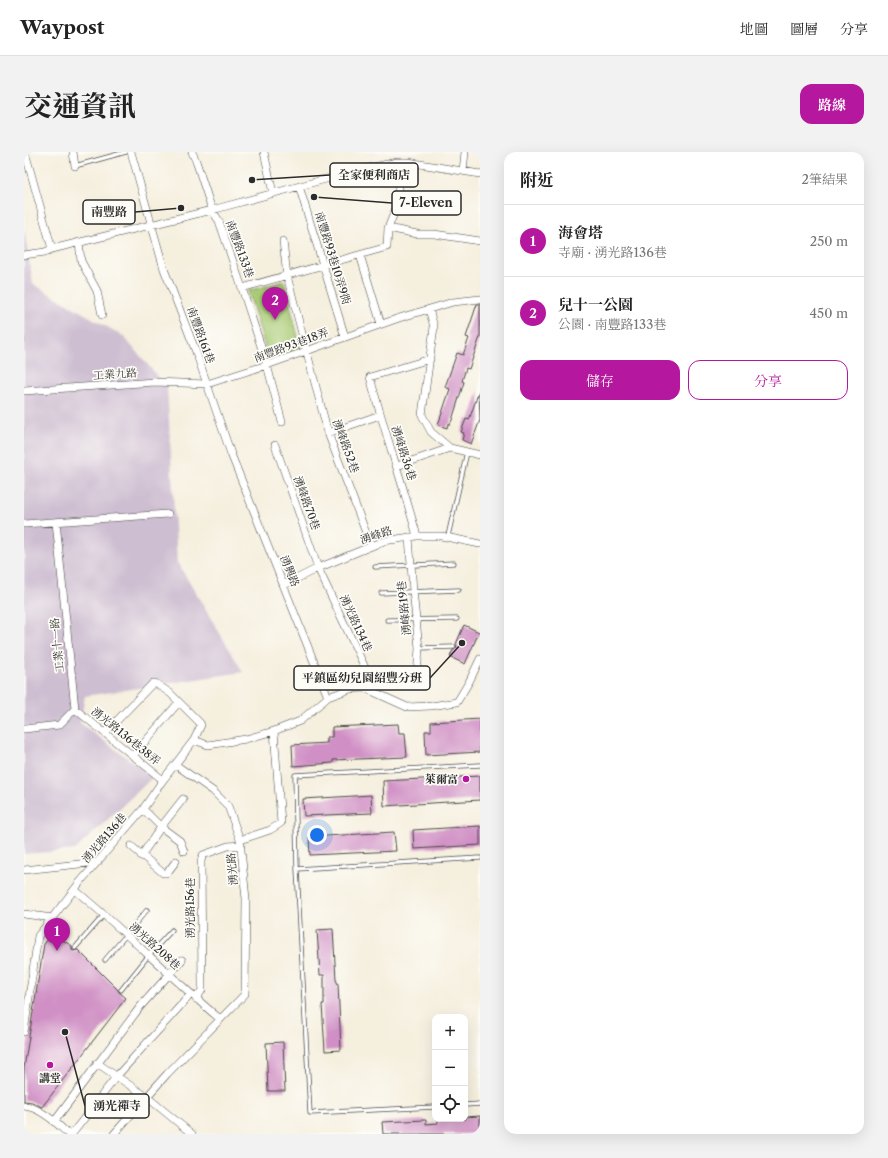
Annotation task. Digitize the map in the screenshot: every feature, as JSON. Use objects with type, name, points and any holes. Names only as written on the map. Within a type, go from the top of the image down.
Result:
[{"type":"street","points":[[25,152],[52,249]]},
{"type":"street","points":[[73,152],[75,166]]},
{"type":"street","name":"南豐路161巷","points":[[131,152],[164,269],[207,384],[231,454]]},
{"type":"street","name":"南豐路133巷","points":[[192,152],[212,210],[219,221],[242,288],[267,366],[282,422]]},
{"type":"street","points":[[264,152],[273,193]]},
{"type":"street","points":[[463,171],[465,152]]},
{"type":"street","points":[[24,255],[45,252],[79,242],[212,210],[359,170],[397,162],[408,162],[480,174]]},
{"type":"street","points":[[242,288],[387,247],[388,228],[397,206],[400,174],[397,162]]},
{"type":"street","name":"南豐路93巷10弄9衖","points":[[300,186],[345,337]]},
{"type":"street","points":[[388,228],[417,234],[434,234],[480,241]]},
{"type":"street","name":"湧峰路52巷","points":[[283,241],[287,276],[328,433],[372,546]]},
{"type":"street","points":[[79,242],[81,261],[97,291],[102,315]]},
{"type":"street","points":[[360,255],[381,324]]},
{"type":"street","name":"南豐路93巷18弄","points":[[207,384],[267,366],[381,324],[429,309],[453,302],[480,299]]},
{"type":"street","points":[[429,309],[434,327],[422,415],[431,432],[450,448],[480,455]]},
{"type":"street","name":"湧峰路36巷","points":[[417,536],[370,377],[430,359]]},
{"type":"street","name":"工業九路","points":[[24,391],[155,382],[207,384]]},
{"type":"street","points":[[328,433],[380,415]]},
{"type":"street","name":"湧峰路70巷","points":[[275,444],[318,568]]},
{"type":"street","points":[[397,466],[450,448]]},
{"type":"street","name":"湧興路","points":[[231,454],[328,697]]},
{"type":"street","points":[[24,524],[168,514]]},
{"type":"street","name":"工業十一路","points":[[56,522],[75,709]]},
{"type":"street","name":"湧峰路","points":[[284,584],[318,568],[384,541],[417,536],[448,536],[480,544]]},
{"type":"street","name":"湧峰路19巷","points":[[408,537],[419,648],[417,676]]},
{"type":"street","name":"湧光路134巷","points":[[318,568],[367,672],[365,688]]},
{"type":"street","points":[[194,740],[208,746],[246,739],[274,731],[300,722],[328,697],[350,689],[365,688],[407,707],[431,706],[457,702],[480,659]]},
{"type":"street","points":[[105,733],[144,690],[153,683],[160,685],[179,702],[133,756]]},
{"type":"street","name":"湧光路136巷","points":[[24,1032],[27,994],[38,936],[143,809],[194,740],[201,725],[179,702]]},
{"type":"street","points":[[24,730],[59,725],[75,709]]},
{"type":"street","name":"湧光路136巷38弄","points":[[75,709],[163,780]]},
{"type":"street","name":"湧光路","points":[[114,1134],[167,1074],[245,994],[246,899],[241,842],[270,830],[281,823],[274,731]]},
{"type":"street","points":[[176,765],[213,791],[228,806],[241,842]]},
{"type":"street","points":[[141,856],[183,799]]},
{"type":"street","points":[[143,809],[161,827],[180,841],[184,851]]},
{"type":"street","name":"湧光路156巷","points":[[194,997],[202,990],[201,861],[203,855],[241,842]]},
{"type":"street","points":[[130,846],[163,873],[167,873],[176,862]]},
{"type":"street","points":[[24,870],[98,862]]},
{"type":"street","name":"湧光路208巷","points":[[75,890],[104,914],[220,1019]]},
{"type":"street","points":[[24,914],[52,918]]},
{"type":"street","points":[[54,1122],[140,1007],[182,960]]},
{"type":"street","points":[[72,1134],[116,1077],[161,1026],[194,997]]},
{"type":"street","points":[[97,1063],[147,1098],[192,1134]]},
{"type":"street","points":[[24,1106],[38,1112],[54,1122],[68,1134]]},
{"type":"lane","points":[[75,166],[126,152]]},
{"type":"lane","points":[[448,536],[467,452]]},
{"type":"lane","points":[[375,567],[410,564],[454,563]]},
{"type":"lane","points":[[381,593],[459,590]]},
{"type":"lane","points":[[387,620],[457,619]]},
{"type":"lane","points":[[419,648],[454,647]]},
{"type":"lane","points":[[432,1107],[310,1113],[297,869],[295,775],[480,765]]},
{"type":"lane","points":[[297,869],[480,858]]},
{"type":"lane","points":[[105,960],[147,910]]},
{"type":"lane","points":[[75,948],[104,914]]},
{"type":"lane","points":[[121,990],[149,955],[172,930]]},
{"type":"lane","points":[[468,1105],[480,1104]]},
{"type":"shaded area","points":[[24,229],[33,284],[123,336],[167,387],[177,562],[243,672],[85,696],[80,723],[153,777],[75,850],[24,854]]},
{"type":"green space","points":[[284,281],[301,349],[269,360],[248,291]]},
{"type":"building","points":[[477,304],[480,304],[480,337],[469,369],[466,368],[462,381],[464,382],[452,420],[450,424],[448,424],[447,428],[438,425],[450,389],[445,387],[457,353],[463,355],[469,338],[466,337]]},
{"type":"building","points":[[479,391],[480,420],[471,444],[462,440],[464,433],[461,432],[466,419],[469,420]]},
{"type":"building","points":[[464,625],[479,632],[465,664],[450,657],[453,650],[457,648],[456,644]]},
{"type":"building","points":[[480,719],[480,752],[426,755],[425,731],[431,731],[431,722]]},
{"type":"building","points":[[398,724],[399,733],[405,733],[407,757],[333,760],[333,763],[293,766],[292,745],[327,743],[327,737],[332,737],[332,727]]},
{"type":"building","points":[[480,776],[480,800],[384,806],[383,781]]},
{"type":"building","points":[[371,795],[372,813],[304,816],[303,799]]},
{"type":"building","points":[[480,826],[480,845],[414,849],[413,830]]},
{"type":"building","points":[[394,832],[396,851],[310,855],[309,837]]},
{"type":"building","points":[[333,929],[336,980],[338,984],[341,1050],[325,1051],[322,1004],[324,1004],[324,975],[320,975],[317,930]]},
{"type":"building","points":[[53,934],[72,946],[73,951],[78,950],[126,998],[42,1107],[32,1102],[24,1101],[24,1068],[44,944]]},
{"type":"building","points":[[283,1042],[285,1091],[268,1091],[266,1043]]},
{"type":"building","points":[[480,1116],[480,1134],[383,1134],[382,1122],[426,1120],[426,1124],[438,1122],[468,1122],[468,1117]]},
{"type":"place","name":"全家便利商店","points":[[252,180]]},
{"type":"place","name":"7-Eleven","points":[[314,197]]},
{"type":"place","name":"南豐路","points":[[181,208]]},
{"type":"place","name":"兒十一公園","points":[[275,320]]},
{"type":"place","name":"平鎮區幼兒園紹豐分班","points":[[462,643]]},
{"type":"place","name":"萊爾富","points":[[466,779]]},
{"type":"place","name":"海會塔","points":[[57,951]]},
{"type":"place","name":"湧光禪寺","points":[[65,1032]]},
{"type":"place","name":"講堂","points":[[50,1065]]}]
